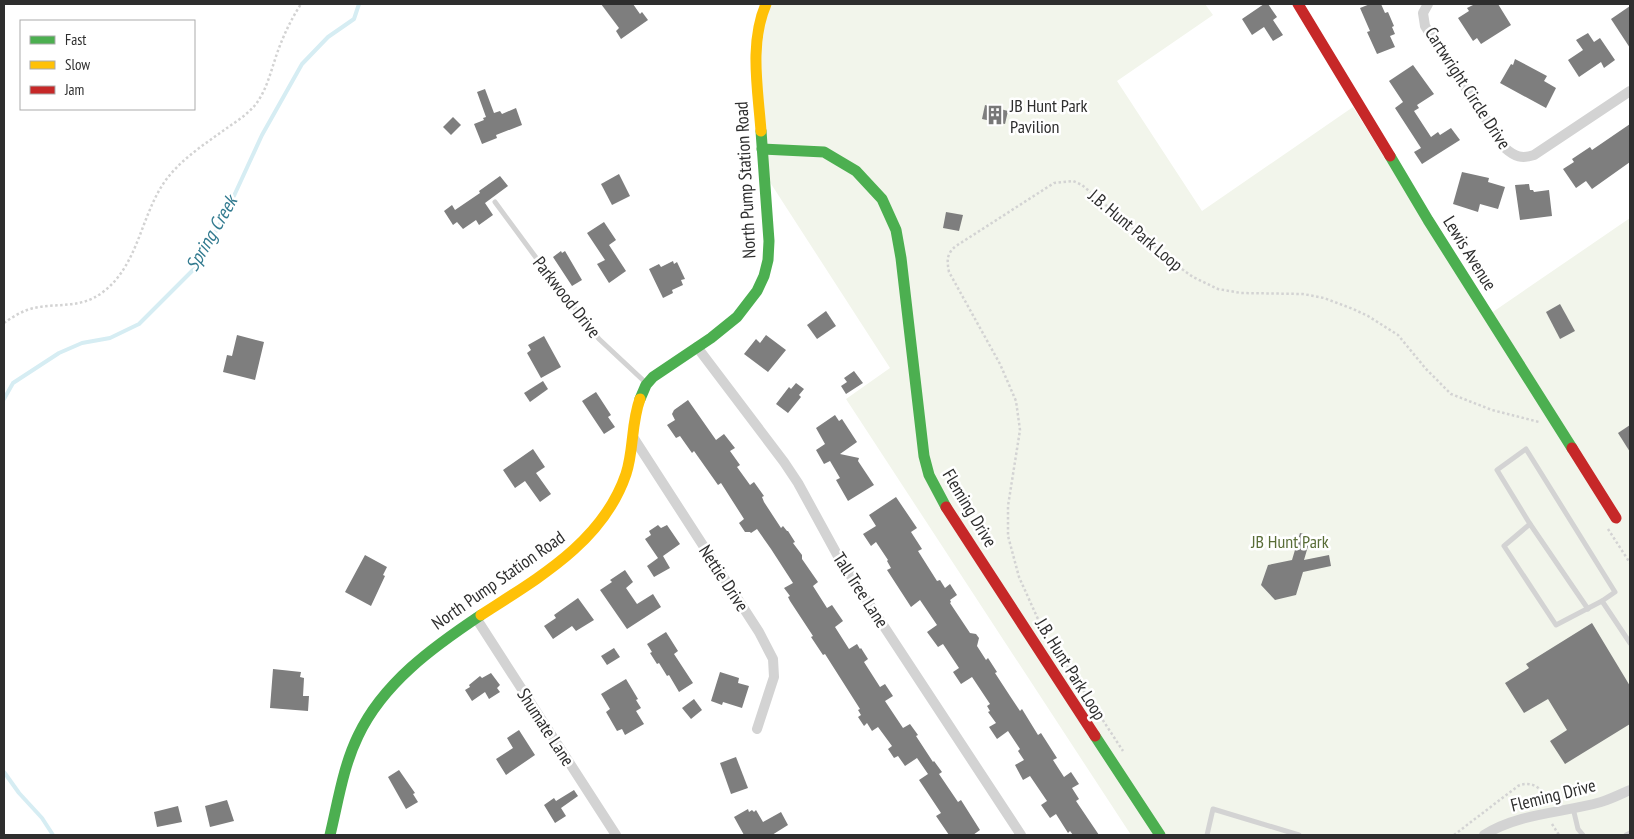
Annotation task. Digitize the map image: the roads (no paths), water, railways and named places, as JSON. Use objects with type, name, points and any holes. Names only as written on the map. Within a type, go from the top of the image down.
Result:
[{"type":"street","name":"North Pump Station Road","points":[[330,835],[346,767],[357,736],[378,702],[408,670],[440,643],[550,569],[577,547],[596,526],[616,498],[629,465],[637,407],[646,384],[666,366],[726,326],[746,308],[761,285],[768,261],[768,241],[755,52],[760,18],[766,4]]},
{"type":"street","name":"Lewis Avenue","points":[[1298,4],[1428,220],[1616,518]]},
{"type":"street","name":"Cartwright Circle Drive","points":[[1428,4],[1423,13],[1425,26],[1431,37],[1506,148],[1513,155],[1520,158],[1534,155],[1630,91]]},
{"type":"street","name":"Fleming Drive","points":[[762,149],[824,152],[856,171],[882,198],[896,230],[901,258],[924,456],[929,475],[940,498],[1160,835]]},
{"type":"street","name":"Tall Tree Lane","points":[[697,347],[784,462],[839,558],[1022,835]]},
{"type":"street","name":"Nettie Drive","points":[[633,437],[759,632],[773,658],[774,677],[757,729]]},
{"type":"street","name":"Shumate Lane","points":[[476,618],[616,835]]},
{"type":"street","name":"Fleming Drive","points":[[1484,835],[1522,819],[1602,802],[1630,790]]},
{"type":"lane","name":"Parkwood Drive","points":[[495,202],[599,339],[646,384]]},
{"type":"lane","points":[[1530,524],[1504,546],[1556,625],[1588,609],[1614,592],[1526,449],[1497,470],[1530,524],[1588,609]]},
{"type":"lane","points":[[1602,601],[1630,643]]},
{"type":"lane","points":[[1573,808],[1578,829],[1583,835]]},
{"type":"lane","points":[[1207,835],[1213,809],[1299,835]]},
{"type":"lane","points":[[1626,835],[1630,833]]},
{"type":"waterway","name":"Spring Creek","points":[[4,399],[13,383],[59,353],[82,343],[110,338],[139,324],[196,267],[227,211],[262,135],[302,64],[328,37],[354,19],[359,4]]},
{"type":"waterway","name":"Spring Creek","points":[[4,772],[19,793],[42,818],[53,835]]},
{"type":"place","name":"JB Hunt Park Pavilion","points":[[995,115]]},
{"type":"park label","name":"JB Hunt Park","points":[[1290,541]]}]
